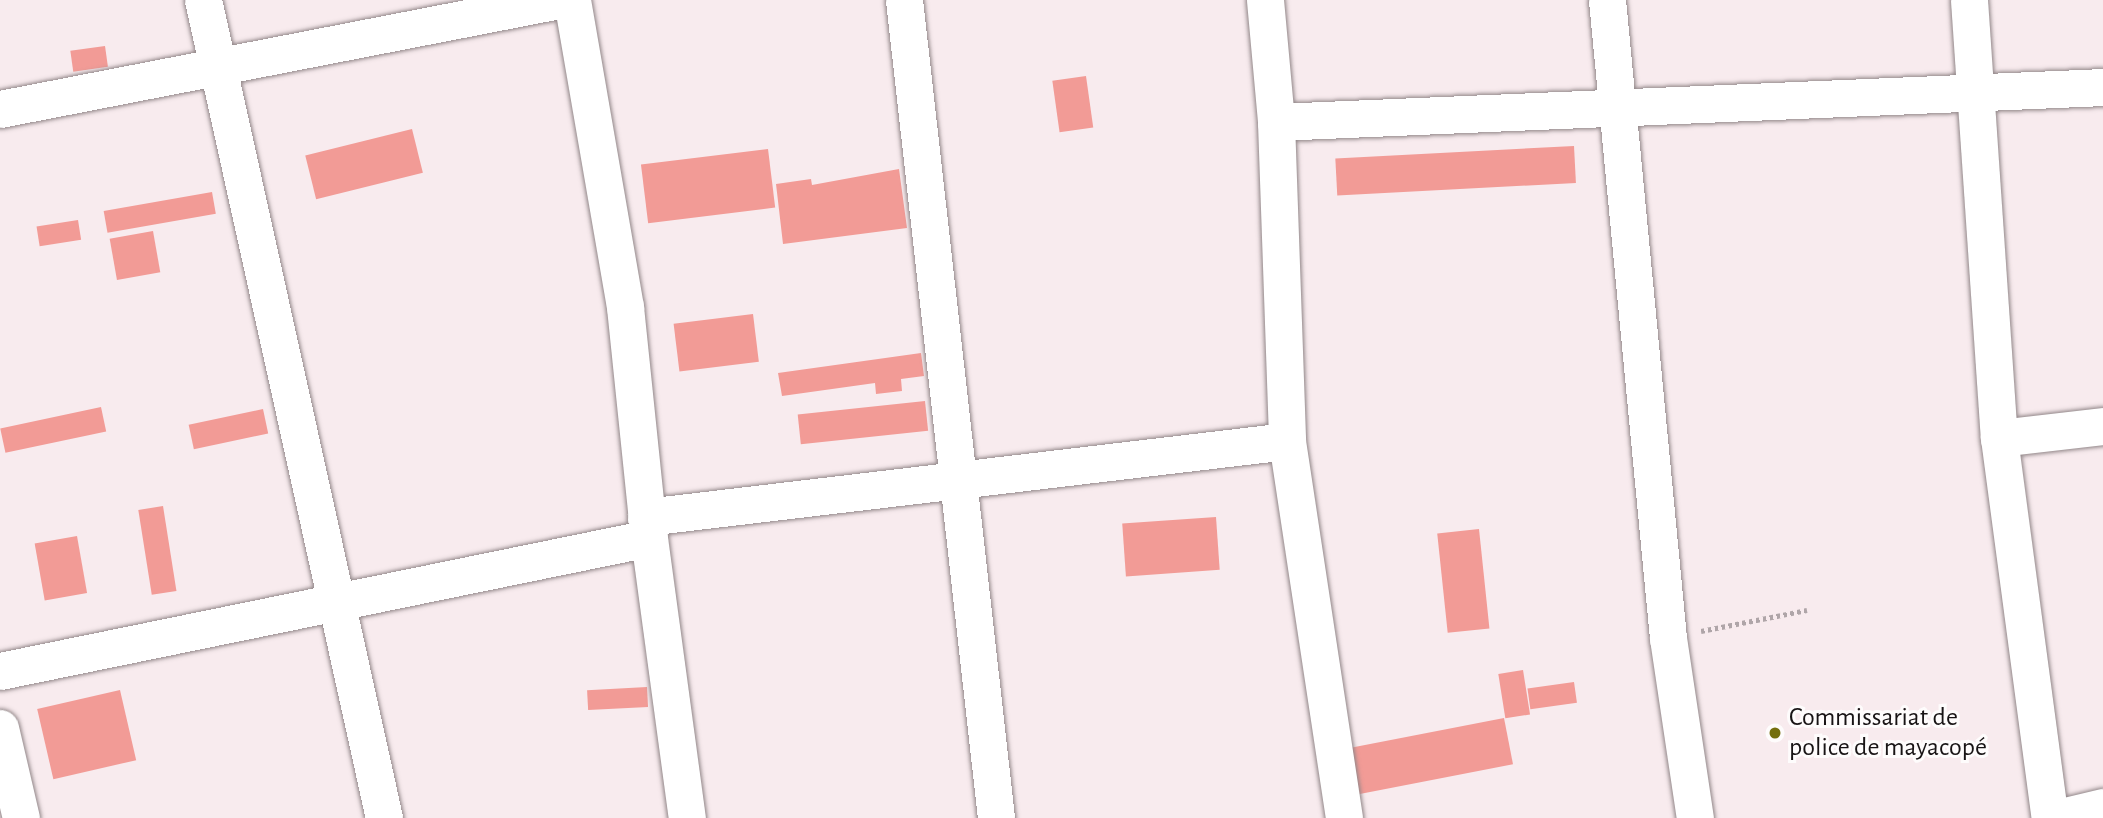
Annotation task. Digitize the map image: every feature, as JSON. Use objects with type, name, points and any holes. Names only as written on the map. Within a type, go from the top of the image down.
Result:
[{"type":"street","points":[[203,0],[384,818]]},
{"type":"street","points":[[0,109],[559,0]]},
{"type":"street","points":[[572,0],[625,307],[648,527],[687,818]]},
{"type":"street","points":[[905,0],[996,818]]},
{"type":"street","points":[[1265,0],[1276,122],[1287,442],[1344,818]]},
{"type":"street","points":[[1607,0],[1613,109],[1668,638],[1695,818]]},
{"type":"street","points":[[1969,0],[1999,438],[2050,818]]},
{"type":"street","points":[[1276,122],[2103,87]]},
{"type":"street","points":[[1999,438],[2103,426]]},
{"type":"street","points":[[0,670],[337,601],[648,527],[959,480],[1287,442]]},
{"type":"street","points":[[0,728],[20,818]]},
{"type":"street","points":[[2057,818],[2103,807]]},
{"type":"path","points":[[1668,638],[1807,610]]},
{"type":"building","points":[[105,46],[108,67],[73,72],[70,51]]},
{"type":"building","points":[[1086,76],[1093,127],[1060,132],[1052,81]]},
{"type":"building","points":[[412,129],[423,173],[316,199],[305,156]]},
{"type":"building","points":[[1574,146],[1576,183],[1337,195],[1335,159]]},
{"type":"building","points":[[768,149],[775,208],[648,223],[641,165]]},
{"type":"building","points":[[899,169],[907,228],[783,244],[776,184],[811,179],[812,185]]},
{"type":"building","points":[[212,192],[216,214],[107,233],[104,211]]},
{"type":"building","points":[[78,220],[81,240],[40,246],[37,227]]},
{"type":"building","points":[[153,231],[160,272],[117,280],[110,239]]},
{"type":"building","points":[[753,314],[759,362],[679,371],[674,324]]},
{"type":"building","points":[[921,353],[924,376],[901,379],[902,391],[876,394],[875,383],[782,396],[778,373]]},
{"type":"building","points":[[925,401],[928,431],[801,444],[798,414]]},
{"type":"building","points":[[101,407],[106,431],[5,453],[0,428]]},
{"type":"building","points":[[263,409],[268,433],[194,449],[189,425]]},
{"type":"building","points":[[163,506],[176,591],[152,595],[138,510]]},
{"type":"building","points":[[1216,517],[1220,570],[1126,576],[1122,524]]},
{"type":"building","points":[[1479,529],[1489,628],[1448,633],[1437,533]]},
{"type":"building","points":[[77,536],[87,593],[45,601],[35,543]]},
{"type":"building","points":[[1523,670],[1530,714],[1505,718],[1498,674]]},
{"type":"building","points":[[1574,682],[1577,703],[1530,709],[1527,689]]},
{"type":"building","points":[[647,687],[648,707],[588,710],[587,690]]},
{"type":"building","points":[[120,690],[136,760],[53,779],[37,709]]},
{"type":"building","points":[[1504,718],[1513,764],[1356,795],[1347,749]]},
{"type":"place","name":"Commissariat de police de mayacopé","points":[[1775,733]]}]
